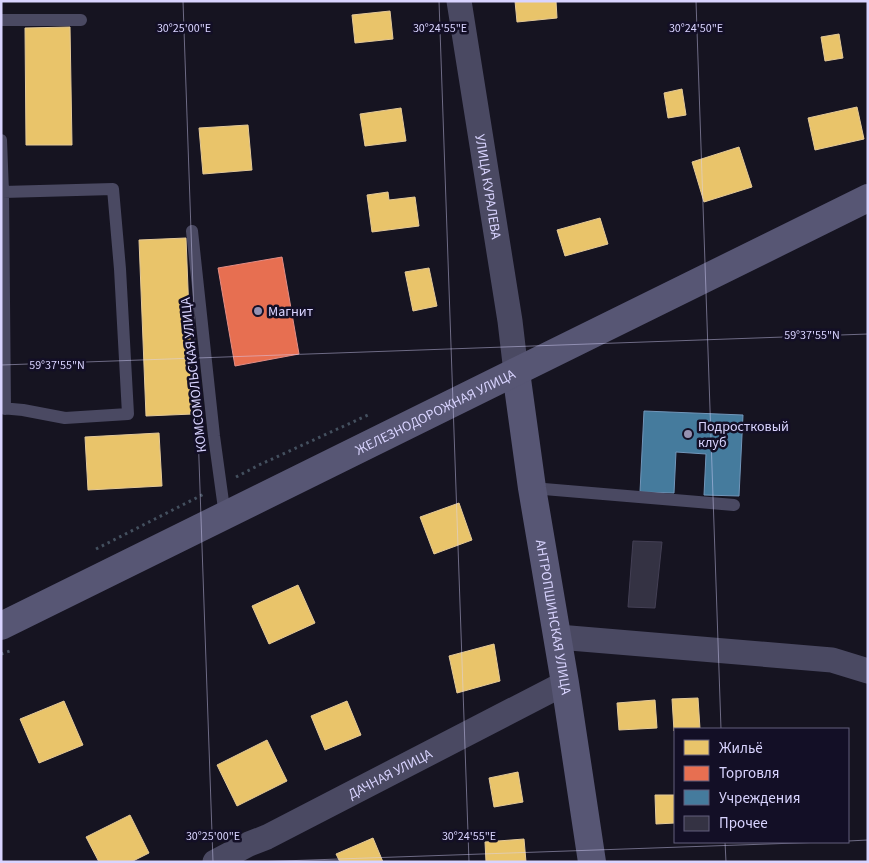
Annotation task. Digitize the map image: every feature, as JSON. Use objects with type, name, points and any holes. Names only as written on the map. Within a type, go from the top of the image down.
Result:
[{"type":"street","name":"УЛИЦА КУРАЛЕВА","points":[[459,1],[510,321],[516,372]]},
{"type":"street","name":"ЖЕЛЕЗНОДОРОЖНАЯ УЛИЦА","points":[[1,626],[868,198]]},
{"type":"street","name":"АНТРОПШИНСКАЯ УЛИЦА","points":[[516,372],[532,488],[558,637],[592,862]]},
{"type":"street","points":[[558,637],[832,660],[868,671]]},
{"type":"street","name":"ДАЧНАЯ УЛИЦА","points":[[215,862],[253,853],[267,837],[565,683]]},
{"type":"lane","points":[[1,20],[80,20]]},
{"type":"lane","points":[[1,140],[3,409],[23,410],[65,418],[128,414],[120,269],[113,189],[2,192]]},
{"type":"lane","name":"КОМСОМОЛЬСКАЯ УЛИЦА","points":[[192,231],[214,436],[225,516]]},
{"type":"lane","points":[[532,488],[734,505]]},
{"type":"building: Жильё","points":[[515,1],[556,1],[557,18],[517,22]]},
{"type":"building: Жильё","points":[[390,11],[393,39],[355,43],[352,15]]},
{"type":"building: Жильё","points":[[70,27],[72,145],[26,145],[25,28]]},
{"type":"building: Жильё","points":[[839,34],[843,58],[825,61],[821,37]]},
{"type":"building: Жильё","points":[[682,89],[686,115],[668,118],[664,93]]},
{"type":"building: Жильё","points":[[857,107],[864,139],[815,150],[808,118]]},
{"type":"building: Жильё","points":[[401,108],[406,141],[365,146],[360,114]]},
{"type":"building: Жильё","points":[[248,125],[252,170],[203,174],[199,128]]},
{"type":"building: Жильё","points":[[739,147],[752,187],[704,202],[692,162]]},
{"type":"building: Жильё","points":[[388,192],[389,200],[415,197],[419,226],[372,232],[367,195]]},
{"type":"building: Жильё","points":[[600,218],[608,244],[565,256],[557,230]]},
{"type":"building: Жильё","points":[[186,238],[193,414],[146,416],[139,240]]},
{"type":"building: Жильё","points":[[429,268],[437,306],[413,311],[405,272]]},
{"type":"building: Жильё","points":[[159,433],[162,486],[88,490],[85,437]]},
{"type":"building: Жильё","points":[[459,503],[472,540],[434,554],[420,517]]},
{"type":"building: Жильё","points":[[298,585],[315,623],[269,644],[252,606]]},
{"type":"building: Жильё","points":[[494,644],[500,681],[457,693],[449,656]]},
{"type":"building: Жильё","points":[[698,698],[700,728],[674,728],[674,731],[672,699]]},
{"type":"building: Жильё","points":[[655,700],[657,728],[619,730],[617,703]]},
{"type":"building: Жильё","points":[[64,701],[83,745],[39,763],[20,719]]},
{"type":"building: Жильё","points":[[347,701],[361,735],[325,750],[311,716]]},
{"type":"building: Жильё","points":[[267,740],[287,781],[237,806],[217,765]]},
{"type":"building: Жильё","points":[[518,772],[523,802],[494,807],[489,778]]},
{"type":"building: Жильё","points":[[655,795],[674,795],[674,823],[656,824]]},
{"type":"building: Жильё","points":[[130,815],[149,853],[131,862],[99,862],[86,837]]},
{"type":"building: Жильё","points":[[373,838],[383,862],[340,862],[336,854]]},
{"type":"building: Жильё","points":[[524,839],[526,862],[486,862],[485,842]]},
{"type":"building: Торговля","name":"Магнит","points":[[282,257],[299,354],[235,366],[218,268]]},
{"type":"building: Учреждения","points":[[644,411],[743,415],[739,496],[704,495],[706,454],[676,452],[674,493],[640,492]]},
{"type":"building: Прочее","points":[[633,541],[662,542],[655,608],[628,607]]},
{"type":"place","name":"Магнит","points":[[258,311]]},
{"type":"place","name":"Подростковый клуб","points":[[688,434]]}]
